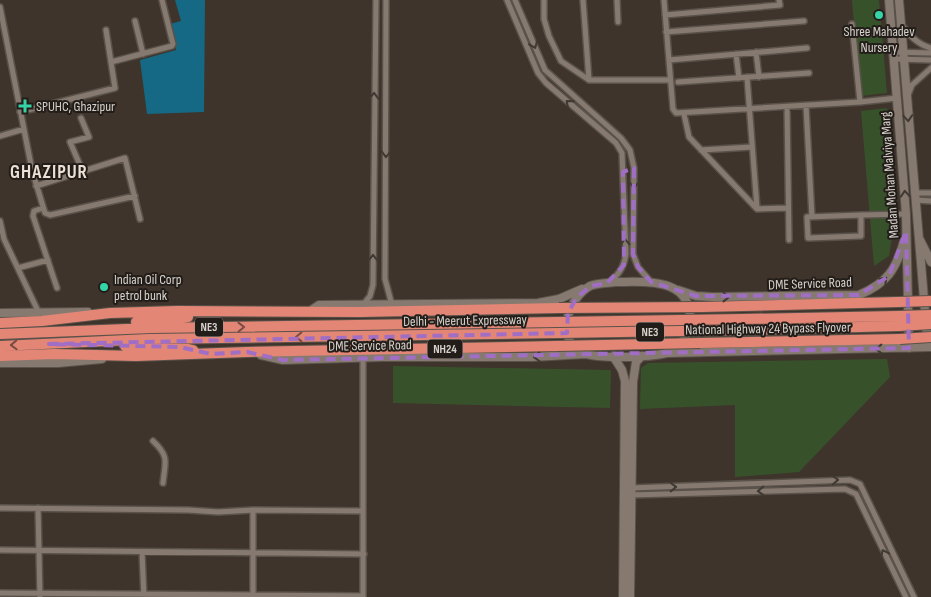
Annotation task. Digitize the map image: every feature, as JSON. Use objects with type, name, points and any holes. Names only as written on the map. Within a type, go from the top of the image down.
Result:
[{"type":"highway","name":"National Highway 24 Bypass Flyover","points":[[232,312],[308,312],[362,308],[606,309],[931,301]]},
{"type":"highway","points":[[0,323],[110,314],[177,311],[232,312]]},
{"type":"highway","points":[[48,338],[232,312]]},
{"type":"highway","name":"Delhi - Meerut Expressway","points":[[0,346],[48,338],[152,328],[743,330],[898,321],[931,315]]},
{"type":"highway","name":"Delhi - Meerut Expressway","points":[[418,330],[743,319],[898,321],[931,324]]},
{"type":"highway","name":"Delhi - Meerut Expressway","points":[[0,334],[48,338]]},
{"type":"highway","points":[[48,338],[180,348],[211,354]]},
{"type":"highway","name":"National Highway 24 Bypass Flyover","points":[[247,352],[930,344]]},
{"type":"highway","name":"NH24","points":[[211,354],[247,352]]},
{"type":"highway","points":[[0,356],[211,354]]},
{"type":"main road","name":"Madan Mohan Malviya Marg","points":[[889,0],[906,214],[908,348]]},
{"type":"main road","name":"Madan Mohan Malviya Marg","points":[[899,0],[917,234],[930,344]]},
{"type":"main road","name":"DME Service Road","points":[[678,290],[696,296],[713,297],[859,295],[878,286],[889,276],[900,256],[906,231]]},
{"type":"main road","points":[[917,234],[931,262]]},
{"type":"main road","points":[[362,308],[392,305],[538,303],[559,299],[591,286],[607,283],[651,282],[670,286],[678,290],[688,305],[690,324],[683,342],[673,351],[657,356],[586,354],[578,350],[570,341],[567,328],[568,313],[577,297],[591,286]]},
{"type":"main road","points":[[0,313],[38,311],[106,312],[110,314]]},
{"type":"main road","points":[[664,354],[908,348],[930,344]]},
{"type":"main road","name":"DME Service Road","points":[[247,352],[284,360],[363,357],[533,357],[586,354]]},
{"type":"main road","points":[[0,363],[58,363],[136,356]]},
{"type":"main road","points":[[613,356],[622,370],[625,381],[630,597]]},
{"type":"main road","points":[[623,597],[633,382],[636,362],[642,356]]},
{"type":"street","points":[[112,62],[170,47],[173,44],[162,0]]},
{"type":"street","points":[[362,308],[370,296],[373,285],[376,0]]},
{"type":"street","points":[[386,0],[385,279],[392,305]]},
{"type":"street","points":[[507,0],[538,73],[546,83],[616,144],[622,153],[625,260],[620,272],[607,283]]},
{"type":"street","points":[[515,0],[545,70],[621,138],[630,150],[634,168],[633,254],[638,267],[651,282]]},
{"type":"street","points":[[544,0],[544,19],[549,36],[561,61],[589,80],[670,80]]},
{"type":"street","points":[[583,0],[589,80]]},
{"type":"street","points":[[617,0],[618,22]]},
{"type":"street","points":[[664,0],[673,109],[676,114],[897,98]]},
{"type":"street","points":[[665,15],[780,5],[779,0]]},
{"type":"street","points":[[0,7],[36,186],[45,213],[50,215],[135,196]]},
{"type":"street","points":[[135,21],[143,54]]},
{"type":"street","points":[[666,32],[804,21]]},
{"type":"street","points":[[852,24],[860,102]]},
{"type":"street","points":[[901,24],[911,38],[931,48]]},
{"type":"street","points":[[20,112],[115,88],[106,30]]},
{"type":"street","points":[[669,60],[807,48]]},
{"type":"street","points":[[756,52],[758,76]]},
{"type":"street","points":[[904,57],[931,52]]},
{"type":"street","points":[[736,54],[739,78]]},
{"type":"street","points":[[894,56],[931,60]]},
{"type":"street","points":[[907,99],[912,85],[931,68]]},
{"type":"street","points":[[678,82],[809,73]]},
{"type":"street","points":[[747,77],[757,208]]},
{"type":"street","points":[[806,106],[812,217]]},
{"type":"street","points":[[787,107],[789,240]]},
{"type":"street","points":[[684,114],[688,135],[757,208],[788,208]]},
{"type":"street","points":[[81,118],[89,137],[70,142],[83,172]]},
{"type":"street","points":[[0,136],[24,129]]},
{"type":"street","points":[[701,150],[752,147]]},
{"type":"street","points":[[36,186],[125,158],[140,218]]},
{"type":"street","points":[[623,172],[634,168]]},
{"type":"street","points":[[914,197],[931,193]]},
{"type":"street","points":[[914,197],[931,201]]},
{"type":"street","points":[[43,208],[34,211],[32,216],[57,288]]},
{"type":"street","points":[[861,215],[861,236],[809,238],[807,218],[861,215],[906,214]]},
{"type":"street","points":[[1,226],[4,239],[38,311]]},
{"type":"street","points":[[18,268],[48,260]]},
{"type":"street","points":[[0,593],[40,595],[363,596],[363,357]]},
{"type":"street","points":[[153,441],[166,458],[163,483]]},
{"type":"street","points":[[628,492],[855,481],[860,484],[914,597]]},
{"type":"street","points":[[628,492],[851,490],[856,494],[906,597]]},
{"type":"street","points":[[0,508],[218,512],[253,510],[362,511]]},
{"type":"street","points":[[38,508],[40,595]]},
{"type":"street","points":[[253,510],[254,596]]},
{"type":"street","points":[[0,550],[364,554]]},
{"type":"street","points":[[142,552],[144,595]]},
{"type":"highlighted area","points":[[634,168],[633,254],[638,267],[651,282],[696,296],[859,295],[889,276],[906,231],[909,348],[283,360],[247,352],[211,354],[180,347],[49,344],[567,333],[568,313],[577,297],[591,286],[607,283],[624,265],[623,172]]},
{"type":"green space","points":[[852,0],[879,0],[887,93],[860,96]]},
{"type":"green space","points":[[887,108],[896,213],[889,256],[874,266],[861,111]]},
{"type":"green space","points":[[887,359],[890,377],[799,472],[735,477],[735,405],[640,409],[641,368],[648,363]]},
{"type":"green space","points":[[393,366],[611,370],[610,408],[393,403]]},
{"type":"water","points":[[175,0],[205,0],[204,112],[147,114],[140,60],[176,50],[170,24],[181,21]]},
{"type":"place","name":"Shree Mahadev Nursery","points":[[879,15]]},
{"type":"place","name":"SPUHC, Ghazipur","points":[[25,106]]},
{"type":"place","name":"Indian Oil Corp petrol bunk","points":[[104,287]]},
{"type":"district","name":"GHAZIPUR","points":[[49,171]]}]
